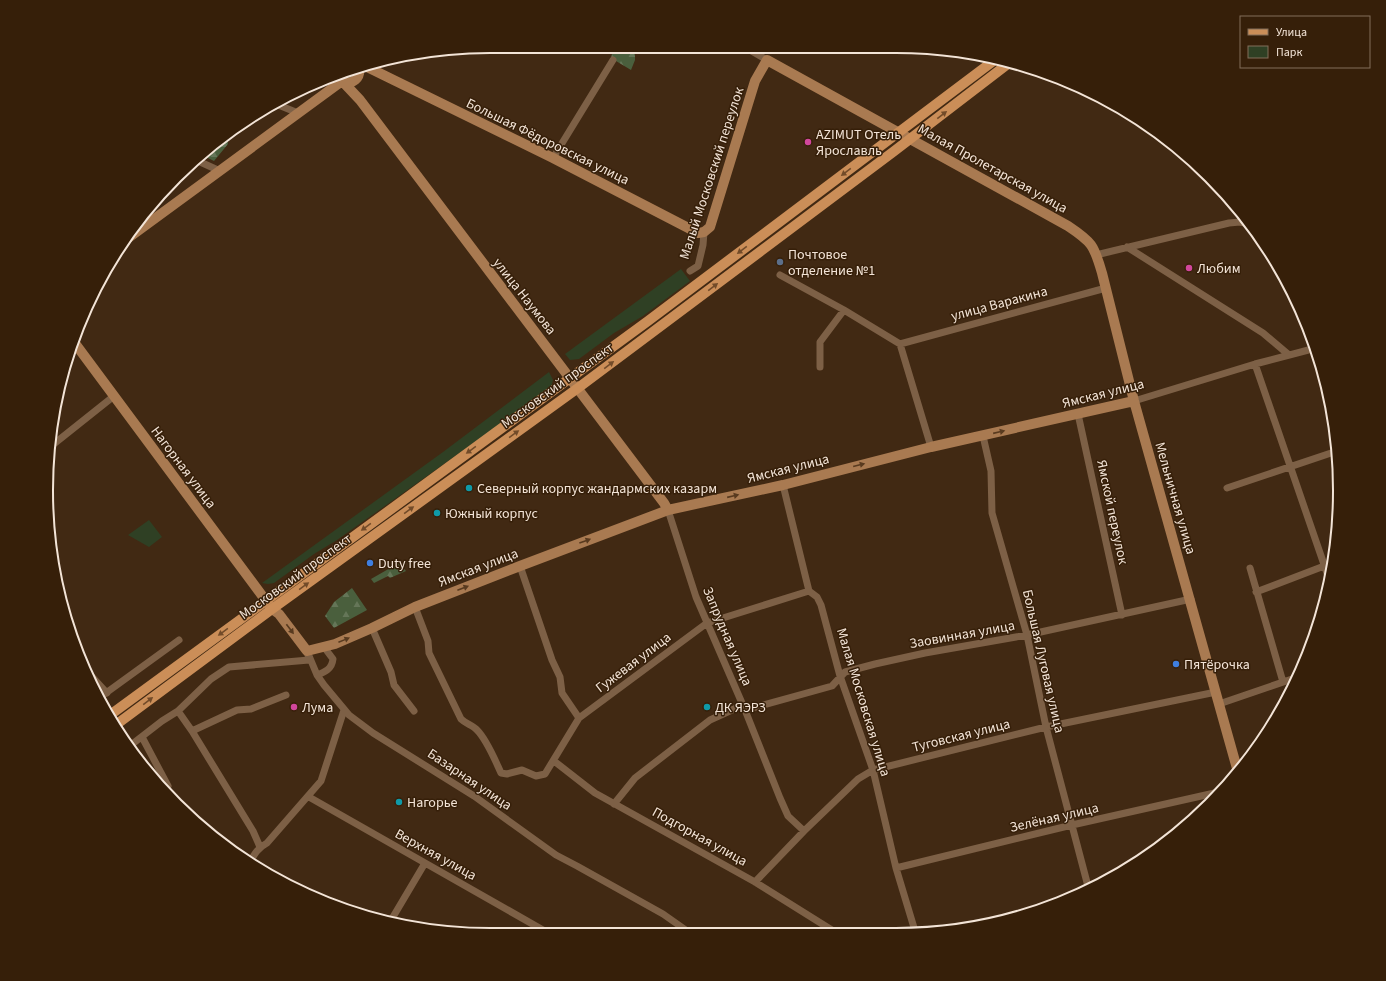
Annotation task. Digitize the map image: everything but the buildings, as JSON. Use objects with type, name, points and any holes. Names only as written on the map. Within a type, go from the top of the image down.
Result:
[{"type":"main road","name":"Московский проспект","points":[[114,712],[570,378],[990,63]]},
{"type":"main road","name":"Московский проспект","points":[[120,722],[272,609],[578,388],[1004,67]]},
{"type":"street","name":"Малая Пролетарская улица","points":[[754,53],[911,138],[981,179],[1068,226],[1082,236]]},
{"type":"street","points":[[553,158],[613,60]]},
{"type":"street","name":"Малый Московский переулок","points":[[690,271],[698,266],[703,245],[704,232],[710,227],[755,81],[767,60]]},
{"type":"street","name":"Большая Фёдоровская улица","points":[[372,69],[553,158],[698,233],[704,232]]},
{"type":"street","points":[[341,79],[352,82],[370,72],[380,74]]},
{"type":"street","name":"улица Наумова","points":[[359,73],[356,91],[360,100]]},
{"type":"street","name":"улица Наумова","points":[[340,80],[360,100],[578,388],[668,510]]},
{"type":"street","points":[[138,231],[321,97],[330,84]]},
{"type":"street","points":[[282,106],[298,113]]},
{"type":"street","points":[[201,163],[220,171]]},
{"type":"street","points":[[1096,255],[1229,223],[1242,222]]},
{"type":"street","name":"Мельничная улица","points":[[1082,236],[1088,241],[1096,255],[1106,288],[1134,401],[1236,765]]},
{"type":"street","points":[[1127,247],[1263,333],[1289,355]]},
{"type":"street","points":[[780,275],[844,310],[900,344],[931,447]]},
{"type":"street","name":"улица Варакина","points":[[900,344],[1106,288]]},
{"type":"street","points":[[820,368],[820,342],[844,310]]},
{"type":"street","name":"Нагорная улица","points":[[77,346],[272,609]]},
{"type":"street","name":"Ямская улица","points":[[307,651],[335,644],[415,607],[668,510],[783,485],[931,447],[1134,401],[1255,364],[1310,350]]},
{"type":"street","points":[[1255,364],[1326,570]]},
{"type":"street","points":[[56,442],[114,396]]},
{"type":"street","name":"Ямской переулок","points":[[1078,414],[1122,615]]},
{"type":"street","name":"Большая Луговая улица","points":[[983,436],[991,471],[992,513],[1027,635],[1046,727],[1087,884]]},
{"type":"street","points":[[1227,488],[1331,453]]},
{"type":"street","name":"Малая Московская улица","points":[[783,485],[809,591],[817,597],[821,604],[840,676],[873,770],[896,868],[914,927]]},
{"type":"street","name":"Запрудная улица","points":[[668,510],[696,597],[744,708],[788,816],[804,831]]},
{"type":"street","points":[[1256,592],[1324,565]]},
{"type":"street","points":[[520,566],[552,660],[560,677],[562,693],[579,718]]},
{"type":"street","points":[[1250,568],[1283,682]]},
{"type":"street","name":"Гужевая улица","points":[[415,607],[428,641],[430,653],[461,719],[476,728],[481,734],[501,773],[507,774],[522,770],[536,776],[545,774],[579,718],[707,623],[809,591]]},
{"type":"street","name":"Заовинная улица","points":[[614,804],[635,778],[710,720],[744,708],[832,686],[845,672],[925,653],[1027,635],[1190,599]]},
{"type":"street","name":"Базарная улица","points":[[272,609],[279,614],[307,651],[317,675],[344,710],[373,733],[474,796],[556,855],[663,914],[683,928]]},
{"type":"street","points":[[372,628],[391,672],[394,685],[414,711]]},
{"type":"street","points":[[104,695],[179,640]]},
{"type":"street","points":[[317,675],[328,669],[333,664],[333,659],[324,647]]},
{"type":"street","points":[[134,744],[178,711],[211,679],[229,667],[309,660],[307,651]]},
{"type":"street","points":[[1219,704],[1290,679]]},
{"type":"street","points":[[97,681],[107,693]]},
{"type":"street","name":"Туговская улица","points":[[755,882],[804,831],[858,779],[873,770],[1046,727],[1216,692]]},
{"type":"street","points":[[192,731],[236,710],[251,708],[286,695]]},
{"type":"street","points":[[253,858],[260,847],[267,843],[309,797],[321,781],[344,710]]},
{"type":"street","points":[[178,711],[192,731],[253,831],[260,847]]},
{"type":"street","points":[[142,737],[168,785]]},
{"type":"street","name":"Подгорная улица","points":[[554,761],[594,793],[755,882],[829,928]]},
{"type":"street","name":"Зелёная улица","points":[[896,868],[1072,825],[1211,794]]},
{"type":"street","name":"Верхняя улица","points":[[309,797],[540,928]]},
{"type":"street","points":[[393,917],[426,863]]},
{"type":"green space","points":[[612,53],[635,53],[635,60],[631,70],[611,58]]},
{"type":"green space","points":[[355,75],[355,75],[345,80],[343,78]]},
{"type":"green space","points":[[228,140],[228,144],[214,161],[207,158]]},
{"type":"green space","points":[[681,269],[690,281],[643,316],[614,333],[579,359],[570,360],[565,354]]},
{"type":"green space","points":[[549,372],[553,380],[551,388],[274,583],[262,583],[443,452]]},
{"type":"green space","points":[[149,520],[162,537],[149,547],[128,535]]},
{"type":"green space","points":[[399,563],[406,571],[390,578],[388,576],[374,583],[371,579]]},
{"type":"green space","points":[[352,588],[367,610],[334,628],[325,616],[334,602]]},
{"type":"place","name":"AZIMUT Отель Ярославль","points":[[808,142]]},
{"type":"place","name":"Почтовое отделение №1","points":[[780,262]]},
{"type":"place","name":"Любим","points":[[1189,268]]},
{"type":"place","name":"Северный корпус жандармских казарм","points":[[469,488]]},
{"type":"place","name":"Южный корпус","points":[[437,513]]},
{"type":"place","name":"Duty free","points":[[370,563]]},
{"type":"place","name":"Пятёрочка","points":[[1176,664]]},
{"type":"place","name":"Лума","points":[[294,707]]},
{"type":"place","name":"ДК ЯЭРЗ","points":[[707,707]]},
{"type":"place","name":"Нагорье","points":[[399,802]]}]
